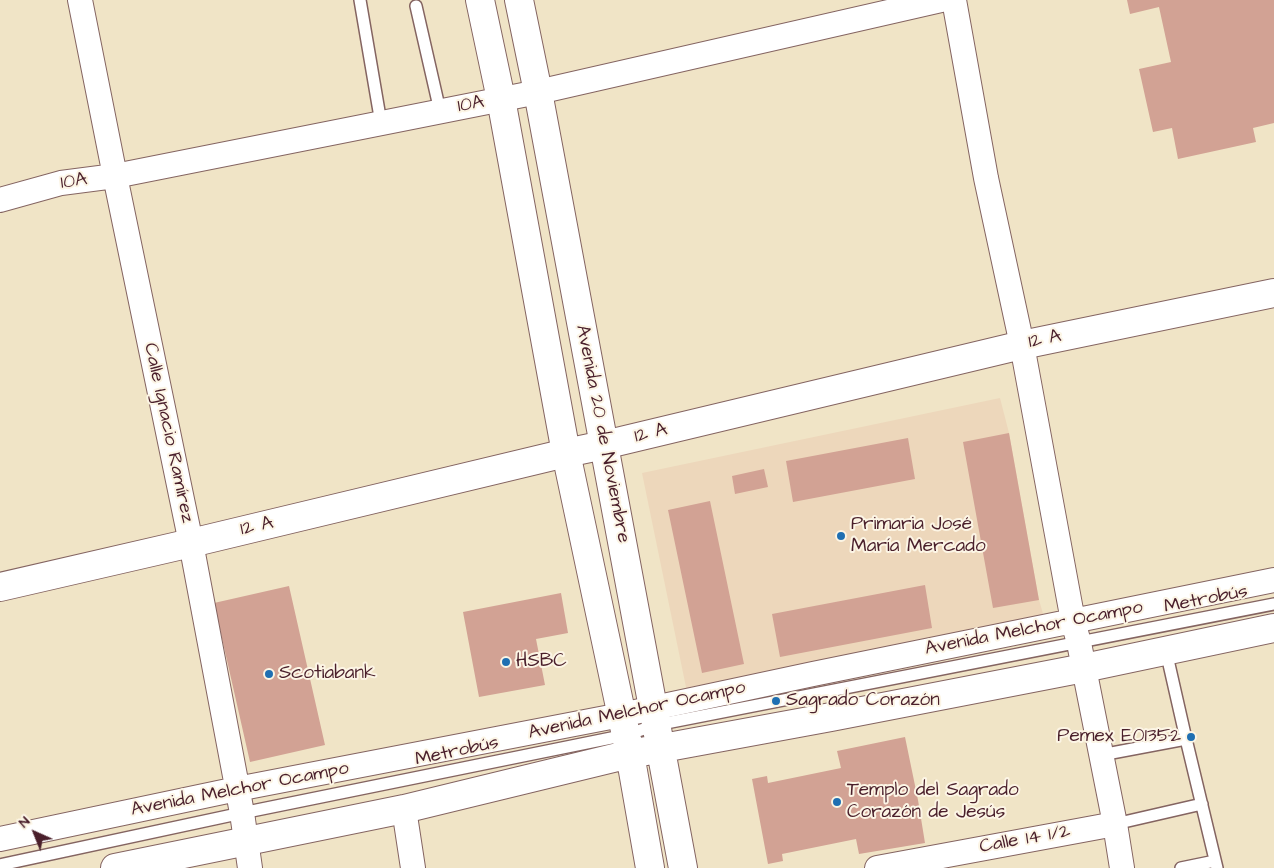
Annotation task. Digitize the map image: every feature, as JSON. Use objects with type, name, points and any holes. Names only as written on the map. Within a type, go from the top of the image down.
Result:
[{"type":"main road","name":"Avenida 20 de Noviembre","points":[[480,0],[501,99],[566,454],[625,735],[650,868]]},
{"type":"main road","name":"Avenida 20 de Noviembre","points":[[519,0],[538,92],[683,868]]},
{"type":"main road","name":"12 A","points":[[0,587],[604,445],[1022,344],[1274,293]]},
{"type":"main road","name":"Avenida Melchor Ocampo","points":[[115,868],[404,809],[625,735],[656,727],[831,717],[1079,644],[1166,650],[1274,628]]},
{"type":"street","name":"Calle Ignacio Ramírez","points":[[80,0],[191,543],[242,813],[250,868]]},
{"type":"street","name":"10A","points":[[0,200],[61,183],[115,176],[538,92],[941,0]]},
{"type":"street","points":[[954,0],[986,178],[1022,344],[1122,868]]},
{"type":"street","name":"Avenida Melchor Ocampo","points":[[0,839],[237,789],[625,735],[656,727],[813,674],[1079,644],[1274,580]]},
{"type":"street","points":[[404,809],[413,868]]},
{"type":"street","name":"Calle 14 1/2","points":[[877,868],[1115,824]]},
{"type":"lane","points":[[360,0],[381,123]]},
{"type":"lane","points":[[416,6],[440,111]]},
{"type":"lane","name":"Metrobús","points":[[1079,644],[1274,604]]},
{"type":"lane","points":[[1166,650],[1216,864],[1181,868]]},
{"type":"lane","name":"Metrobús","points":[[0,865],[242,813],[625,735]]},
{"type":"lane","points":[[1101,755],[1186,739]]},
{"type":"lane","points":[[1115,824],[1202,804]]},
{"type":"shaded area","name":"Primaria José María Mercado","points":[[1000,398],[1009,433],[1039,600],[1044,617],[687,692],[642,473]]},
{"type":"building","points":[[1127,0],[1274,0],[1274,123],[1253,128],[1256,142],[1178,159],[1172,128],[1153,132],[1139,69],[1171,62],[1159,7],[1130,14]]},
{"type":"building","points":[[1009,433],[1039,600],[993,608],[963,442]]},
{"type":"building","points":[[908,438],[915,479],[793,502],[786,461]]},
{"type":"building","points":[[764,469],[768,487],[735,494],[732,476]]},
{"type":"building","points":[[710,501],[744,664],[702,673],[668,510]]},
{"type":"building","points":[[925,585],[932,628],[780,657],[772,614]]},
{"type":"building","name":"Scotiabank","points":[[289,586],[325,745],[250,762],[214,603]]},
{"type":"building","name":"HSBC","points":[[561,593],[568,633],[536,639],[545,685],[479,697],[463,612]]},
{"type":"building","name":"Templo del Sagrado Corazón de Jesús","points":[[905,737],[925,843],[859,854],[856,839],[782,854],[783,861],[768,864],[752,779],[767,776],[768,783],[841,768],[837,751]]},
{"type":"place","name":"Primaria José María Mercado","points":[[841,536]]},
{"type":"place","name":"HSBC","points":[[506,662]]},
{"type":"place","name":"Scotiabank","points":[[269,674]]},
{"type":"place","name":"Sagrado Corazón","points":[[776,701]]},
{"type":"place","name":"Pemex E01352","points":[[1191,737]]},
{"type":"place","name":"Templo del Sagrado Corazón de Jesús","points":[[837,802]]}]
